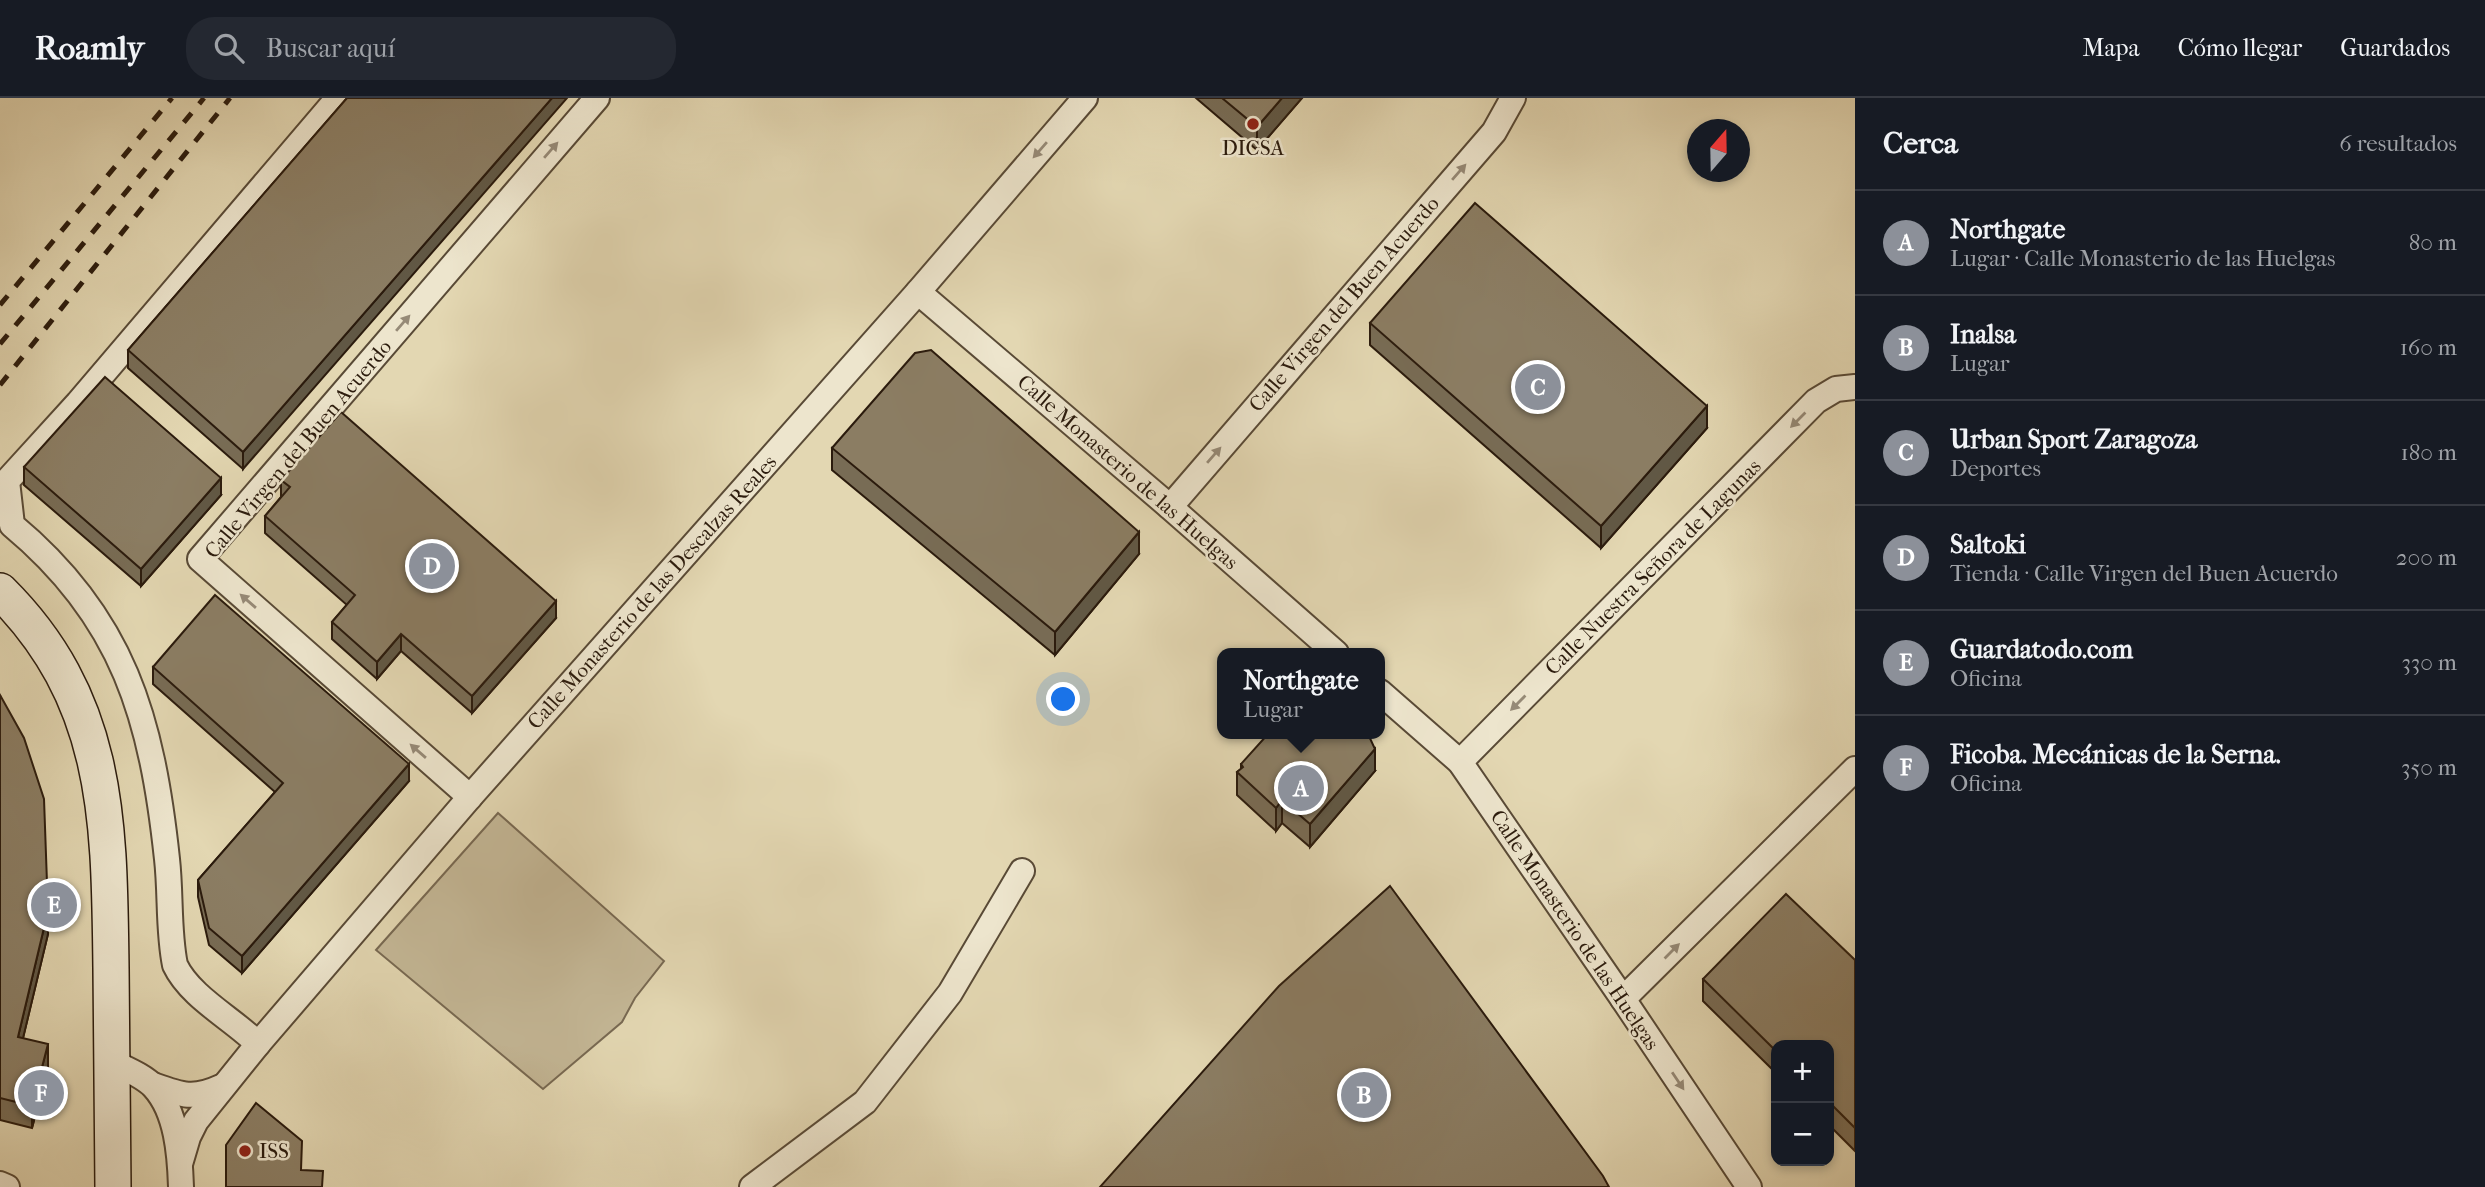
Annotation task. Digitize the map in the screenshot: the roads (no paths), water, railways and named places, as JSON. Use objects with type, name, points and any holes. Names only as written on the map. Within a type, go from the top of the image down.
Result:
[{"type":"main road","points":[[0,591],[32,627],[63,675],[90,739],[98,769],[110,860],[113,1187]]},
{"type":"street","points":[[258,1044],[188,985],[180,974],[172,945],[168,868],[157,776],[133,688],[104,630],[75,588],[36,545],[6,532],[7,481],[78,403],[338,98]]},
{"type":"street","name":"Calle Virgen del Buen Acuerdo","points":[[470,797],[200,559],[597,98]]},
{"type":"street","name":"Calle Monasterio de las Descalzas Reales","points":[[181,1175],[188,1136],[221,1087],[470,797],[918,292],[1085,98]]},
{"type":"street","name":"Calle Virgen del Buen Acuerdo","points":[[1170,506],[1494,132],[1513,98]]},
{"type":"street","name":"Calle Monasterio de las Huelgas","points":[[918,292],[1170,506],[1330,648]]},
{"type":"street","name":"Calle Nuestra Señora de Lagunas","points":[[1460,762],[1816,401],[1836,389],[1855,387]]},
{"type":"street","name":"Calle Monasterio de las Huelgas","points":[[1385,696],[1460,762],[1749,1187]]},
{"type":"street","points":[[1623,999],[1855,769]]},
{"type":"street","points":[[752,1187],[865,1102],[950,993],[1022,871]]},
{"type":"street","points":[[112,1062],[153,1085],[190,1096],[221,1087]]},
{"type":"street","points":[[153,1085],[171,1120],[181,1175]]},
{"type":"street","points":[[0,1184],[7,1187]]},
{"type":"railway","points":[[0,305],[172,98]]},
{"type":"railway","points":[[0,344],[204,98]]},
{"type":"railway","points":[[0,385],[230,98]]},
{"type":"place","name":"DICSA","points":[[1253,124]]},
{"type":"place","name":"Urban Sport Zaragoza","points":[[1538,387]]},
{"type":"place","name":"Saltoki","points":[[432,566]]},
{"type":"place","name":"Northgate","points":[[1301,788]]},
{"type":"place","name":"Guardatodo.com","points":[[54,905]]},
{"type":"place","name":"Ficoba. Mecánicas de la Serna.","points":[[41,1093]]},
{"type":"place","name":"Inalsa","points":[[1364,1095]]},
{"type":"place","name":"ISS","points":[[245,1151]]}]
